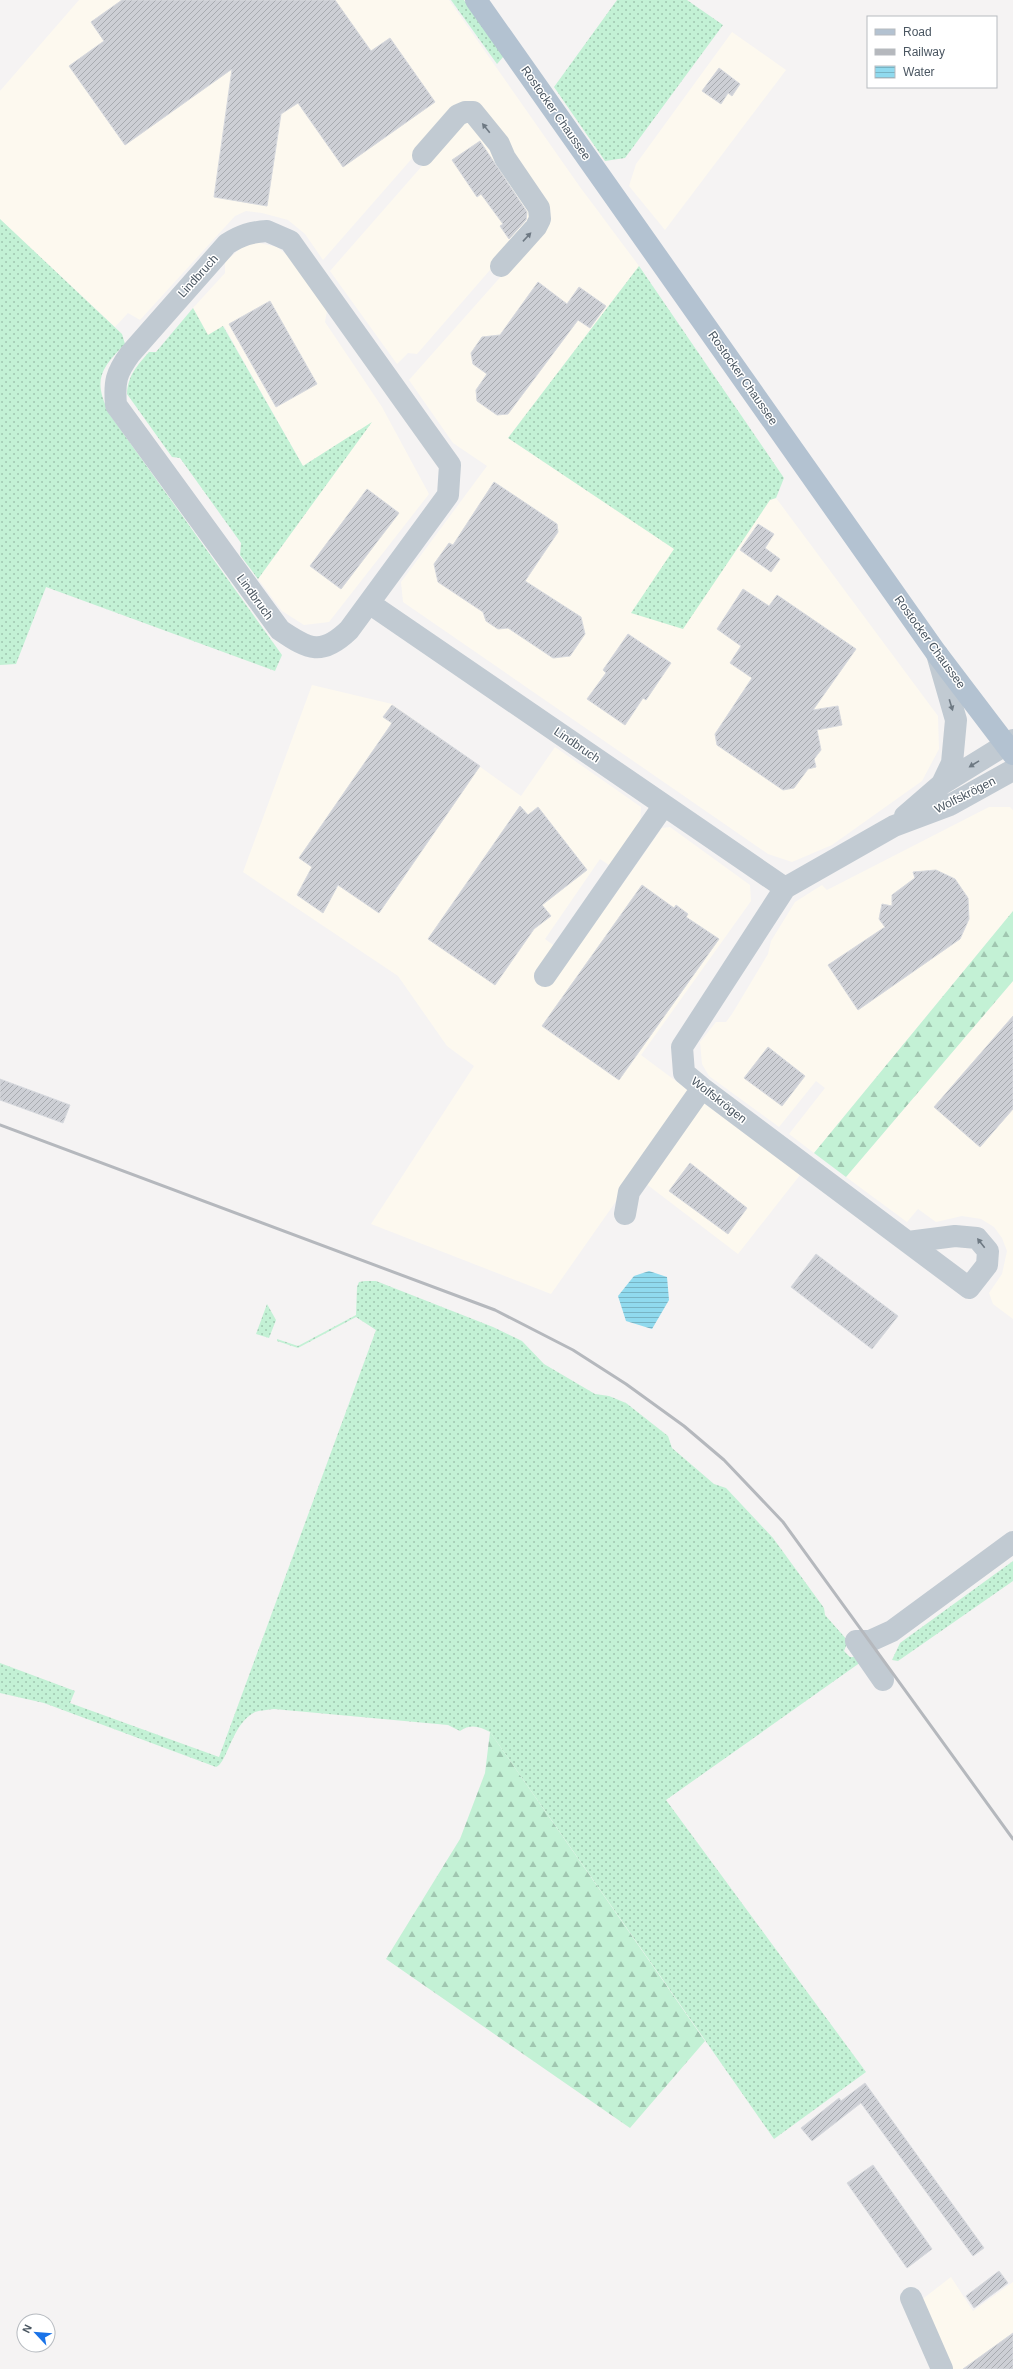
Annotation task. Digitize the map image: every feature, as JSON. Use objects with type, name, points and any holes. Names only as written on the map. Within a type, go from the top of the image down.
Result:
[{"type":"main road","name":"Rostocker Chaussee","points":[[476,0],[937,654],[1011,746]]},
{"type":"street","points":[[423,155],[458,115],[465,112],[473,112],[499,144],[505,158],[538,208],[540,219],[536,227],[501,266]]},
{"type":"street","name":"Lindbruch","points":[[267,231],[290,241],[450,465],[448,495],[369,603],[349,630],[336,642],[318,649],[303,645],[280,630],[116,405],[114,384],[121,366],[227,244],[239,236],[252,232],[267,231]]},
{"type":"street","name":"Lindbruch","points":[[369,603],[785,888]]},
{"type":"street","name":"Wolfskrögen","points":[[937,654],[956,720],[952,763],[942,784]]},
{"type":"street","name":"Wolfskrögen","points":[[894,826],[942,784],[1011,746]]},
{"type":"street","name":"Wolfskrögen","points":[[908,1242],[956,1236],[977,1238],[988,1251],[987,1265],[969,1288],[702,1088],[684,1073],[682,1047],[785,888],[894,826],[950,805],[1013,770]]},
{"type":"street","points":[[545,976],[664,805]]},
{"type":"street","points":[[625,1214],[629,1192],[702,1088]]},
{"type":"street","points":[[884,1680],[856,1641],[870,1641],[892,1631],[1013,1542]]},
{"type":"street","points":[[911,2298],[942,2369]]},
{"type":"shaded area","points":[[79,0],[449,0],[580,187],[639,266],[508,438],[675,549],[632,613],[770,500],[776,498],[938,716],[939,749],[922,781],[832,845],[792,862],[768,854],[403,602],[401,582],[487,466],[453,443],[409,380],[512,264],[503,255],[417,354],[408,353],[397,364],[330,271],[436,150],[429,139],[323,260],[305,234],[288,220],[262,213],[246,211],[235,216],[140,320],[128,313],[115,327],[0,219],[0,91]]},
{"type":"shaded area","points":[[732,32],[786,70],[665,230],[629,186],[636,164]]},
{"type":"shaded area","points":[[255,242],[277,247],[288,256],[327,311],[325,322],[382,407],[429,494],[329,622],[304,625],[282,611],[258,579],[371,423],[303,466],[224,326],[208,335],[193,308],[225,273],[225,262],[241,248]]},
{"type":"shaded area","points":[[312,685],[392,704],[521,796],[555,747],[641,807],[640,827],[612,867],[600,859],[545,939],[556,947],[553,983],[662,828],[670,827],[750,885],[751,901],[641,1055],[692,1093],[551,1294],[371,1224],[474,1066],[447,1046],[398,976],[243,872]]},
{"type":"shaded area","points":[[989,807],[1010,807],[1013,810],[1013,911],[814,1153],[789,1134],[825,1088],[816,1081],[779,1127],[709,1076],[702,1064],[700,1042],[716,1022],[726,1022],[732,1014],[768,954],[771,941],[795,902],[822,885],[827,890]]},
{"type":"shaded area","points":[[1013,981],[1013,1319],[993,1304],[989,1293],[1002,1274],[1007,1251],[1002,1238],[994,1227],[981,1219],[962,1216],[936,1222],[918,1209],[907,1222],[846,1177]]},
{"type":"shaded area","points":[[701,1101],[800,1175],[738,1254],[645,1183]]},
{"type":"shaded area","points":[[951,2277],[973,2311],[1013,2282],[1013,2369],[953,2369],[920,2301]]},
{"type":"green space","points":[[451,0],[464,0],[504,56],[497,64]]},
{"type":"green space","points":[[617,0],[687,0],[723,25],[625,158],[605,161],[554,87]]},
{"type":"green space","points":[[0,219],[122,334],[125,344],[109,361],[101,376],[100,384],[102,393],[110,415],[282,655],[275,671],[46,587],[16,664],[0,665]]},
{"type":"green space","points":[[639,266],[784,478],[776,498],[770,500],[683,629],[631,613],[674,549],[508,438]]},
{"type":"green space","points":[[193,308],[208,335],[223,326],[303,466],[372,422],[258,579],[240,555],[241,543],[180,458],[172,457],[127,394],[129,381],[137,366],[149,352],[156,352]]},
{"type":"green space","points":[[1013,911],[1013,981],[846,1177],[814,1153]]},
{"type":"green space","points":[[376,1281],[493,1327],[522,1341],[544,1364],[595,1394],[609,1396],[626,1403],[668,1436],[672,1448],[714,1484],[726,1488],[773,1538],[824,1608],[825,1615],[848,1641],[844,1651],[850,1657],[857,1657],[861,1662],[666,1800],[866,2072],[774,2139],[490,1732],[482,1728],[475,1727],[467,1727],[460,1731],[448,1725],[274,1709],[262,1710],[247,1717],[235,1733],[224,1759],[216,1767],[44,1703],[0,1693],[0,1663],[75,1691],[70,1703],[219,1757],[376,1330],[356,1317],[298,1348],[277,1341],[277,1339],[298,1346],[356,1315],[357,1287],[359,1282]]},
{"type":"green space","points":[[267,1304],[276,1320],[269,1338],[256,1334]]},
{"type":"green space","points":[[1013,1561],[1013,1581],[898,1661],[892,1660],[900,1643]]},
{"type":"green space","points":[[490,1732],[705,2041],[630,2128],[386,1959],[460,1839],[485,1773]]},
{"type":"water","points":[[649,1271],[667,1277],[669,1300],[652,1329],[626,1321],[618,1296],[634,1276]]},
{"type":"building","points":[[122,0],[335,0],[371,51],[390,38],[435,102],[343,167],[298,103],[281,114],[267,206],[214,197],[232,69],[125,145],[69,66],[104,41],[91,22]]},
{"type":"building","points":[[719,68],[740,84],[732,96],[728,93],[721,104],[702,91]]},
{"type":"building","points":[[480,141],[527,212],[526,220],[509,239],[500,226],[503,224],[481,194],[477,197],[452,160]]},
{"type":"building","points":[[538,282],[567,304],[579,287],[606,306],[590,328],[578,320],[508,414],[497,415],[477,401],[476,390],[487,374],[473,364],[471,353],[482,337],[500,335]]},
{"type":"building","points":[[270,301],[317,384],[276,407],[229,324]]},
{"type":"building","points":[[494,482],[557,524],[558,532],[525,581],[581,617],[585,634],[570,656],[553,658],[508,628],[498,629],[486,621],[483,612],[438,582],[434,564],[449,543],[453,545]]},
{"type":"building","points":[[367,489],[399,513],[341,589],[310,566]]},
{"type":"building","points":[[758,524],[774,534],[765,548],[780,559],[771,572],[740,550]]},
{"type":"building","points":[[743,589],[769,606],[777,595],[856,649],[813,710],[838,706],[842,725],[817,730],[821,750],[814,759],[816,767],[808,769],[794,788],[783,790],[717,745],[715,734],[752,678],[730,663],[741,646],[717,629]]},
{"type":"building","points":[[628,634],[671,663],[646,700],[643,698],[625,725],[587,699],[606,673],[603,670]]},
{"type":"building","points":[[392,705],[480,766],[379,913],[338,885],[323,913],[297,895],[312,867],[299,858],[392,723],[383,717]]},
{"type":"building","points":[[520,806],[528,815],[538,807],[587,870],[542,905],[551,916],[534,929],[495,985],[428,939]]},
{"type":"building","points":[[936,870],[955,879],[968,898],[969,919],[960,939],[858,1010],[828,965],[885,927],[879,919],[882,904],[892,906],[892,895],[915,878],[913,872]]},
{"type":"building","points":[[642,885],[674,908],[676,905],[688,914],[686,917],[719,939],[619,1080],[542,1026]]},
{"type":"building","points":[[1013,1016],[1013,1109],[980,1147],[934,1107]]},
{"type":"building","points":[[768,1047],[805,1076],[782,1106],[744,1078]]},
{"type":"building","points":[[0,1079],[70,1105],[63,1123],[0,1100]]},
{"type":"building","points":[[690,1163],[747,1208],[728,1234],[669,1191]]},
{"type":"building","points":[[816,1254],[898,1316],[872,1349],[791,1287]]},
{"type":"building","points":[[865,2083],[984,2248],[973,2256],[861,2103],[812,2141],[801,2128],[839,2098],[841,2101]]},
{"type":"building","points":[[873,2165],[932,2249],[907,2268],[847,2183]]},
{"type":"building","points":[[999,2271],[1008,2283],[974,2308],[966,2296]]},
{"type":"building","points":[[1013,2333],[1013,2369],[963,2369]]},
{"type":"railway","points":[[0,1125],[495,1310],[573,1350],[626,1384],[684,1426],[724,1460],[783,1522],[1013,1839]]}]
